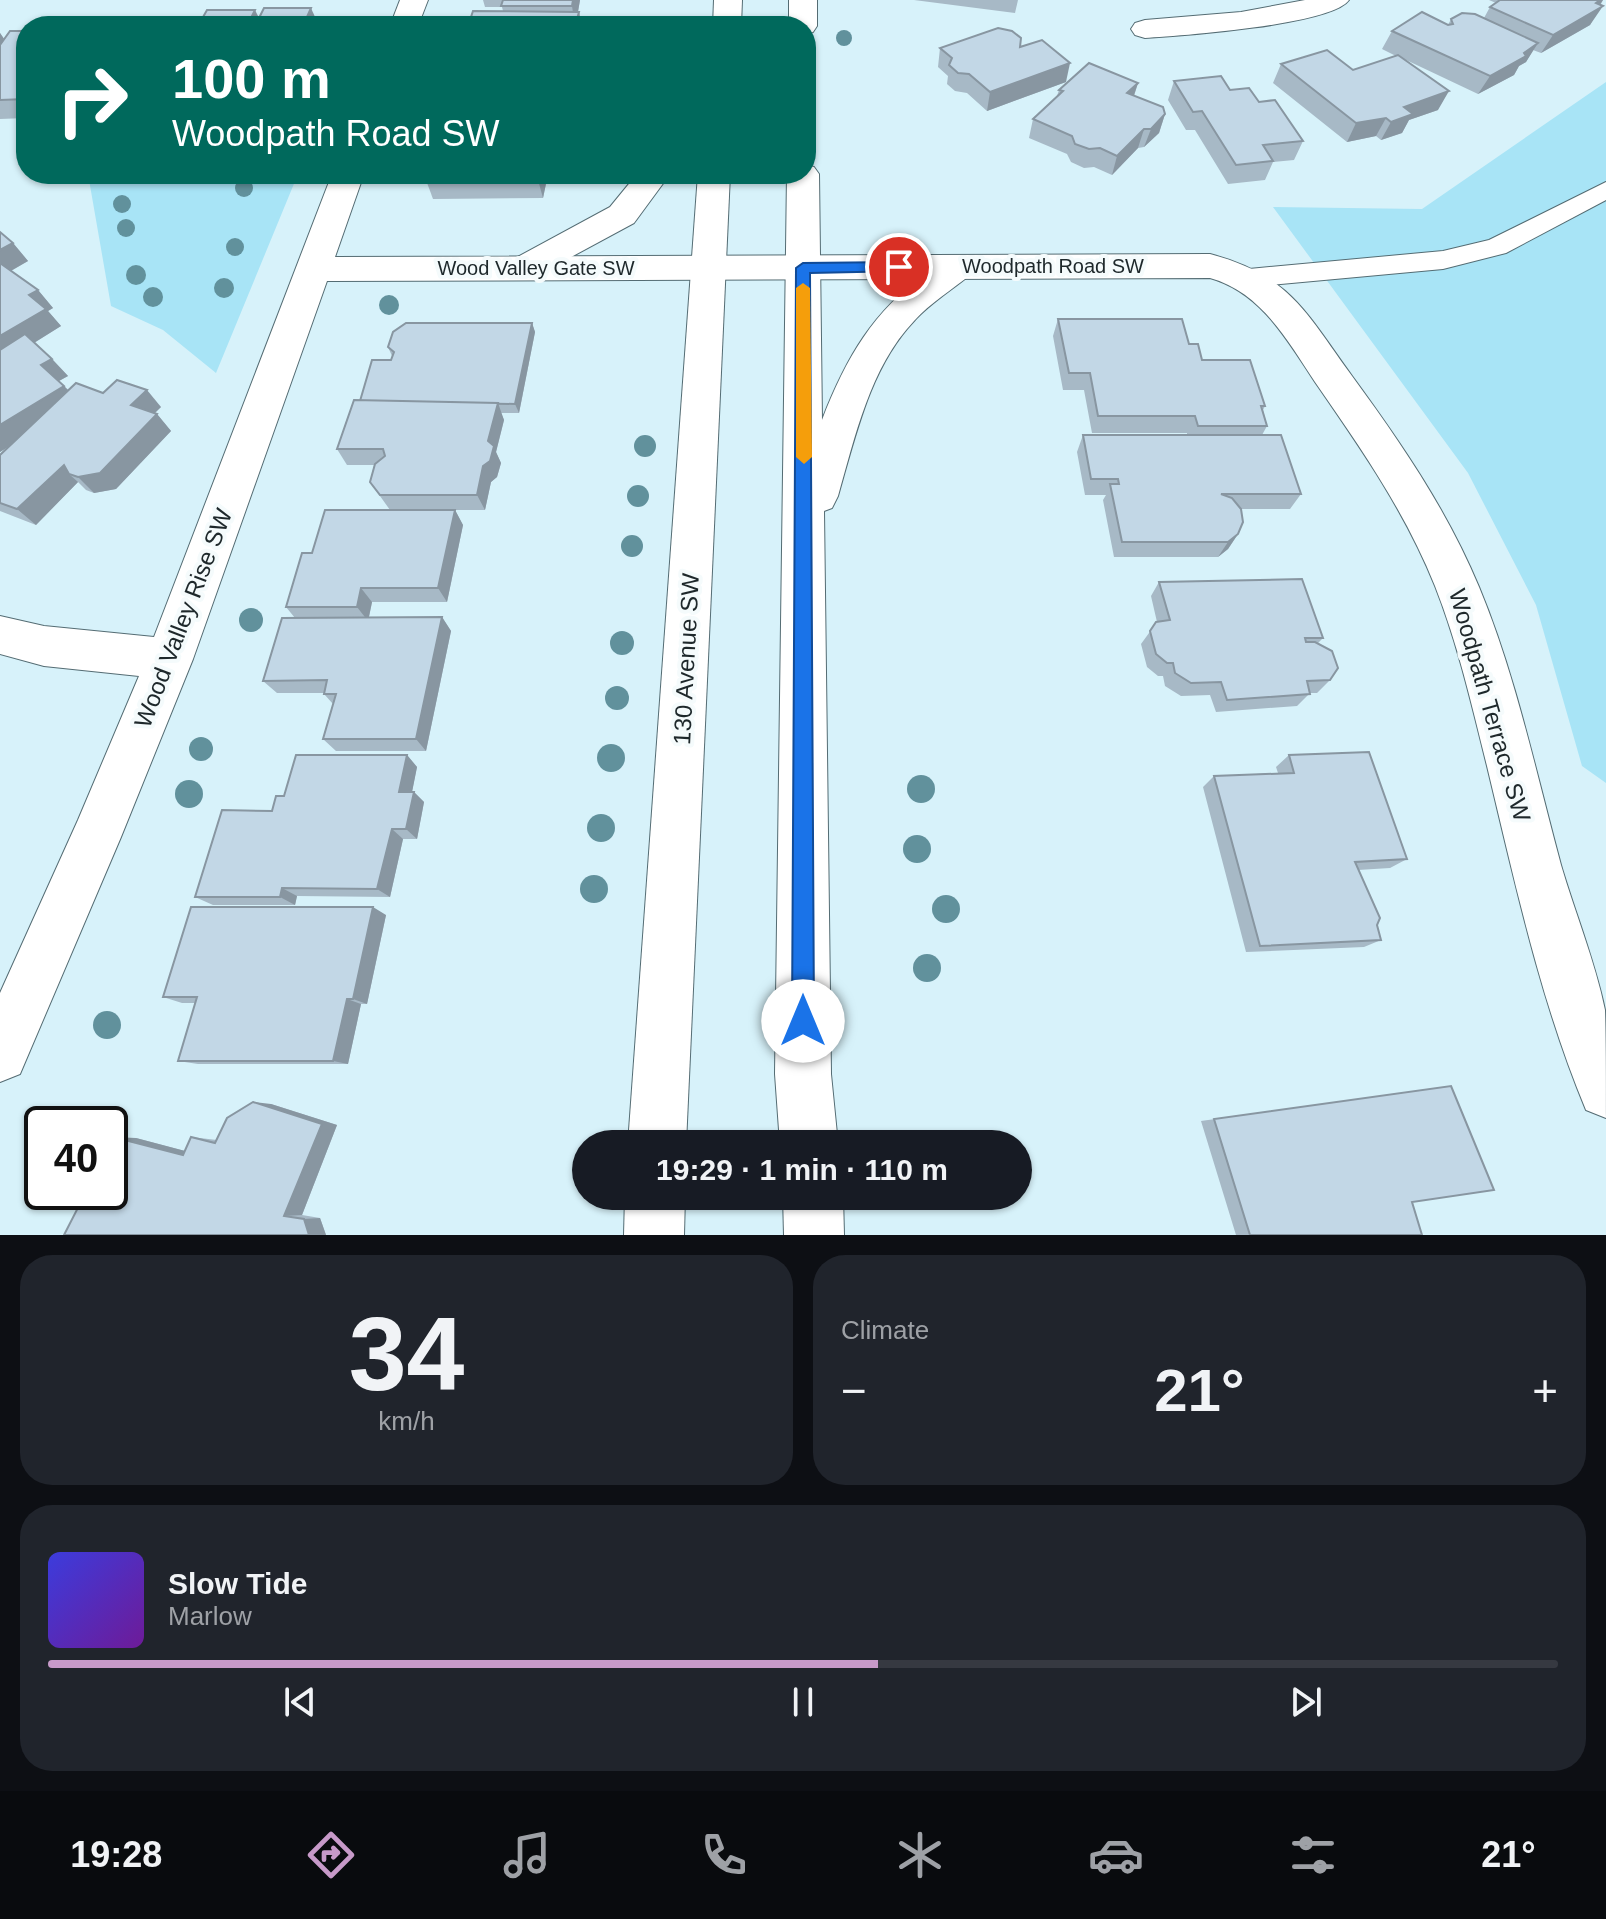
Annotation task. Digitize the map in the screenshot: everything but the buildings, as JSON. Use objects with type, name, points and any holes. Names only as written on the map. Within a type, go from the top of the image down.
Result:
[{"type":"street","points":[[1145,29],[1236,22],[1296,12],[1335,0]]},
{"type":"street","name":"Wood Valley Rise SW","points":[[0,1054],[170,659],[344,184]]},
{"type":"street","points":[[524,268],[622,215],[646,184]]},
{"type":"street","name":"130 Avenue SW","points":[[658,1130],[713,184]]},
{"type":"street","points":[[803,184],[803,1074],[808,1130]]},
{"type":"street","points":[[805,545],[834,441],[861,373],[894,319],[959,266]]},
{"type":"street","name":"Woodpath Road SW","points":[[758,267],[1210,266],[1230,269],[1249,278]]},
{"type":"street","name":"Wood Valley Gate SW","points":[[314,269],[758,267]]},
{"type":"street","name":"Woodpath Terrace SW","points":[[1249,278],[1273,296],[1295,324],[1404,479],[1447,561],[1477,643],[1577,1012],[1606,1090]]},
{"type":"street","points":[[0,635],[44,646],[170,659]]},
{"type":"street","points":[[654,1235],[655,1210]]},
{"type":"street","points":[[813,1210],[814,1235]]},
{"type":"lane","points":[[1249,278],[1443,260],[1497,247],[1606,190]]},
{"type":"shaded area","points":[[1606,82],[1606,783],[1582,766],[1536,605],[1468,473],[1273,207],[1422,209]]},
{"type":"shaded area","points":[[90,184],[294,184],[216,373],[163,330],[111,306]]},
{"type":"slow traffic","points":[[803,288],[804,457]]},
{"type":"route","points":[[803,1021],[803,268],[899,267]]}]
